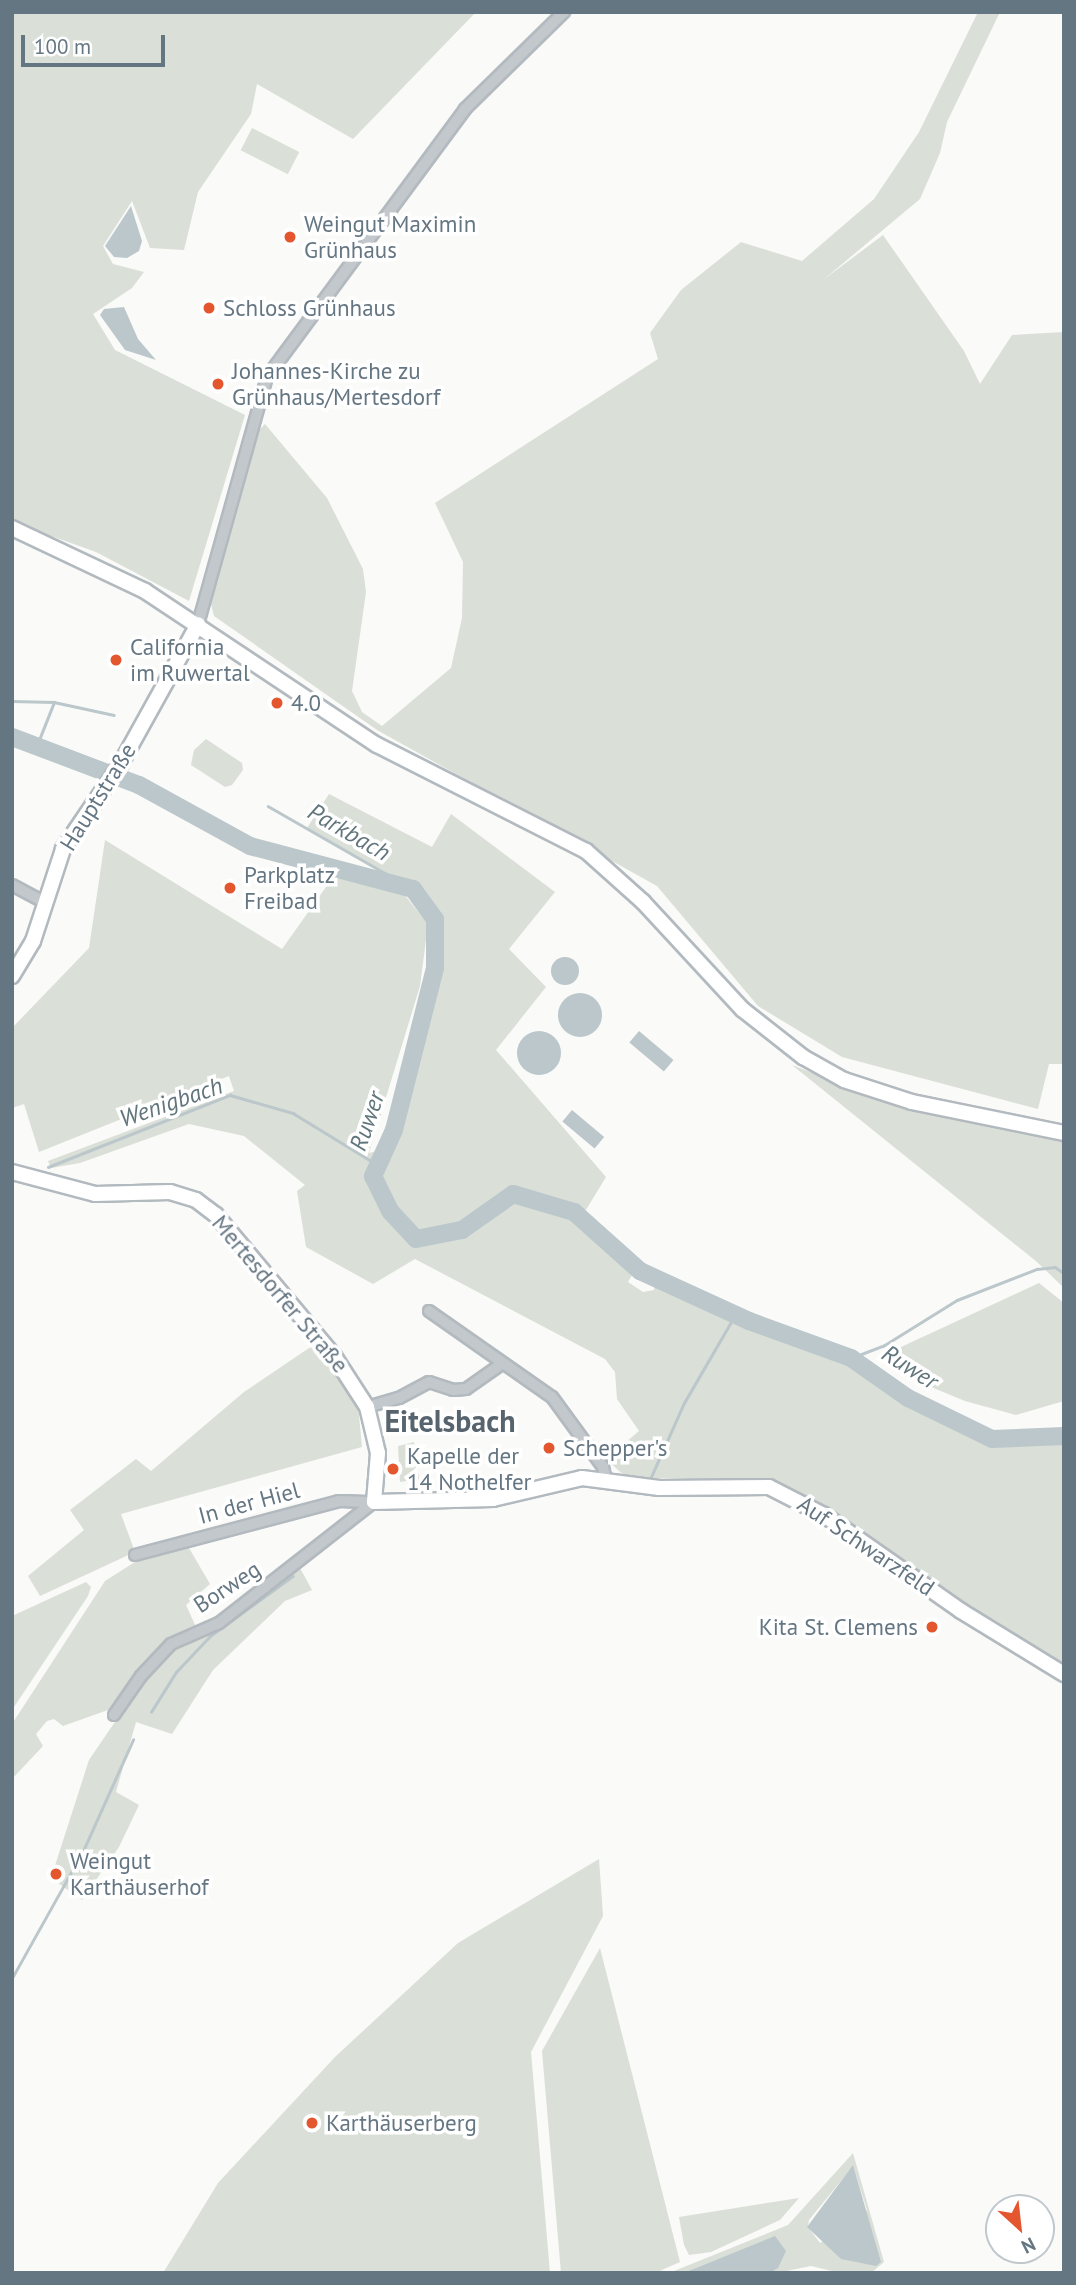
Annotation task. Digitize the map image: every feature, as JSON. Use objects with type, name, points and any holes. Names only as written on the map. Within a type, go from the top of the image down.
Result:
[{"type":"street","points":[[198,624],[267,377],[465,109],[564,12]]},
{"type":"street","points":[[12,528],[88,561],[198,624],[377,745],[586,851],[643,902],[743,1009],[803,1056],[845,1080],[912,1102],[1064,1133]]},
{"type":"street","name":"Hauptstraße","points":[[12,976],[33,941],[63,849],[120,765],[198,624]]},
{"type":"street","points":[[12,885],[46,904]]},
{"type":"street","name":"Mertesdorfer Straße","points":[[12,1172],[95,1194],[162,1191],[200,1202],[216,1215],[334,1356],[366,1407],[378,1453],[374,1502]]},
{"type":"street","points":[[429,1311],[552,1397],[603,1467],[606,1480]]},
{"type":"street","points":[[366,1407],[399,1398],[429,1382],[453,1390],[466,1389],[503,1363]]},
{"type":"street","name":"Auf Schwarzfeld","points":[[374,1502],[494,1499],[573,1479],[606,1480],[659,1488],[737,1485],[779,1490],[1064,1674]]},
{"type":"street","name":"In der Hiel","points":[[135,1555],[339,1501],[374,1502]]},
{"type":"street","name":"Borweg","points":[[114,1715],[141,1676],[171,1644],[219,1623],[374,1502]]},
{"type":"shaded area","points":[[12,12],[476,12],[353,139],[257,84],[251,114],[198,192],[184,250],[150,248],[132,201],[103,246],[113,264],[144,272],[132,288],[93,314],[115,350],[245,415],[189,601],[96,552],[12,522]]},
{"type":"shaded area","points":[[978,12],[1000,12],[947,122],[940,153],[920,199],[823,280],[883,235],[964,351],[980,384],[1012,335],[1064,332],[1064,1064],[1049,1064],[1038,1109],[842,1057],[758,1006],[657,886],[377,730],[214,616],[211,604],[256,433],[265,424],[327,498],[363,569],[366,592],[352,691],[362,712],[382,726],[451,668],[462,618],[463,562],[435,503],[658,359],[650,333],[681,290],[741,242],[802,261],[874,199],[919,132]]},
{"type":"shaded area","points":[[252,128],[299,152],[288,174],[241,150]]},
{"type":"shaded area","points":[[131,206],[142,241],[139,251],[127,258],[114,257],[105,246]]},
{"type":"shaded area","points":[[124,307],[138,339],[156,360],[125,350],[100,315],[104,309]]},
{"type":"shaded area","points":[[206,739],[242,763],[243,770],[232,785],[225,787],[191,765],[194,750]]},
{"type":"shaded area","points":[[329,794],[432,847],[451,814],[555,892],[509,949],[546,987],[496,1050],[606,1177],[581,1218],[636,1268],[628,1282],[643,1292],[654,1290],[656,1278],[735,1315],[851,1358],[908,1398],[992,1439],[1064,1436],[1064,1667],[782,1484],[742,1479],[627,1478],[606,1459],[639,1431],[617,1399],[615,1372],[605,1359],[415,1259],[373,1284],[306,1247],[297,1191],[305,1185],[244,1136],[189,1124],[80,1163],[51,1168],[48,1161],[234,1091],[229,1076],[39,1152],[24,1104],[12,1108],[12,1028],[89,948],[105,840],[282,949],[336,873],[403,893],[428,924],[420,986],[369,1153],[385,1149],[435,969],[435,919],[413,889],[307,828]]},
{"type":"shaded area","points":[[565,957],[575,961],[579,971],[575,981],[565,985],[555,981],[551,971],[555,961]]},
{"type":"shaded area","points":[[580,993],[589,994],[596,999],[601,1006],[601,1024],[596,1031],[589,1036],[580,1037],[571,1036],[564,1031],[559,1024],[558,1015],[559,1006],[564,999],[571,994]]},
{"type":"shaded area","points":[[539,1031],[548,1032],[555,1037],[560,1044],[560,1062],[555,1069],[548,1074],[539,1075],[530,1074],[523,1069],[518,1062],[517,1053],[518,1044],[523,1037],[530,1032]]},
{"type":"shaded area","points":[[639,1031],[673,1060],[664,1071],[629,1042]]},
{"type":"shaded area","points":[[792,1065],[846,1086],[1064,1141],[1064,1288],[1037,1262]]},
{"type":"shaded area","points":[[572,1110],[604,1137],[595,1148],[562,1121]]},
{"type":"shaded area","points":[[1039,1283],[1064,1303],[1064,1401],[1016,1415],[965,1401],[902,1375],[886,1354]]},
{"type":"shaded area","points":[[315,1344],[358,1405],[362,1447],[121,1514],[135,1552],[40,1596],[28,1576],[84,1530],[70,1510],[136,1459],[151,1471],[244,1392]]},
{"type":"shaded area","points":[[414,1442],[419,1479],[400,1482],[398,1446]]},
{"type":"shaded area","points":[[189,1548],[210,1584],[186,1605],[196,1627],[172,1637],[151,1655],[108,1710],[63,1726],[54,1719],[47,1721],[36,1734],[43,1746],[12,1779],[12,1724],[105,1581],[138,1560]]},
{"type":"shaded area","points":[[300,1568],[312,1590],[285,1601],[213,1670],[172,1734],[136,1722],[116,1792],[139,1805],[119,1847],[82,1900],[51,1878],[89,1760],[140,1685],[169,1652],[219,1628]]},
{"type":"shaded area","points":[[86,1582],[91,1587],[88,1596],[12,1710],[12,1616]]},
{"type":"shaded area","points":[[599,1859],[603,1916],[531,2052],[550,2273],[163,2273],[218,2183],[335,2057],[458,1943]]},
{"type":"shaded area","points":[[600,1948],[680,2262],[655,2273],[561,2273],[542,2051]]},
{"type":"shaded area","points":[[853,2153],[884,2262],[871,2273],[840,2273],[811,2266],[777,2273],[669,2273],[788,2225]],"holes":[[[853,2166],[867,2210],[820,2243],[808,2227],[809,2220]]]},
{"type":"shaded area","points":[[853,2165],[881,2262],[876,2266],[841,2259],[807,2227]]},
{"type":"shaded area","points":[[799,2198],[780,2220],[711,2252],[689,2255],[684,2245],[679,2217]]},
{"type":"shaded area","points":[[775,2236],[786,2251],[778,2268],[769,2273],[684,2273]]},
{"type":"waterway","name":"Parkbach","points":[[12,701],[54,702],[114,715]]},
{"type":"waterway","name":"Parkbach","points":[[37,745],[54,702]]},
{"type":"waterway","name":"Ruwer","points":[[12,737],[139,785],[250,846],[413,889],[435,919],[435,968],[394,1130],[373,1176],[390,1211],[416,1239],[462,1230],[513,1194],[574,1212],[640,1271],[749,1321],[851,1358],[908,1398],[992,1439],[1064,1436]]},
{"type":"waterway","name":"Parkbach","points":[[268,806],[413,889]]},
{"type":"waterway","name":"Wenigbach","points":[[48,1167],[230,1095],[293,1113],[378,1165]]},
{"type":"waterway","points":[[851,1358],[883,1346],[957,1300],[1037,1269],[1055,1267],[1064,1273]]},
{"type":"waterway","points":[[651,1477],[684,1403],[735,1315]]},
{"type":"waterway","points":[[151,1712],[176,1672],[210,1636],[293,1576]]},
{"type":"waterway","points":[[12,1978],[83,1851],[133,1740]]},
{"type":"place","name":"Weingut Maximin Grünhaus","points":[[290,237]]},
{"type":"place","name":"Schloss Grünhaus","points":[[209,308]]},
{"type":"place","name":"Johannes-Kirche zu Grünhaus/Mertesdorf","points":[[218,384]]},
{"type":"place","name":"California im Ruwertal","points":[[116,660]]},
{"type":"place","name":"4.0","points":[[277,703]]},
{"type":"place","name":"Parkplatz Freibad","points":[[230,888]]},
{"type":"place","name":"Schepper's","points":[[549,1448]]},
{"type":"place","name":"Kapelle der 14 Nothelfer","points":[[393,1469]]},
{"type":"place","name":"Kita St. Clemens","points":[[932,1627]]},
{"type":"place","name":"Weingut Karthäuserhof","points":[[56,1874]]},
{"type":"place","name":"Karthäuserberg","points":[[312,2123]]},
{"type":"district","name":"Eitelsbach","points":[[450,1421]]}]
